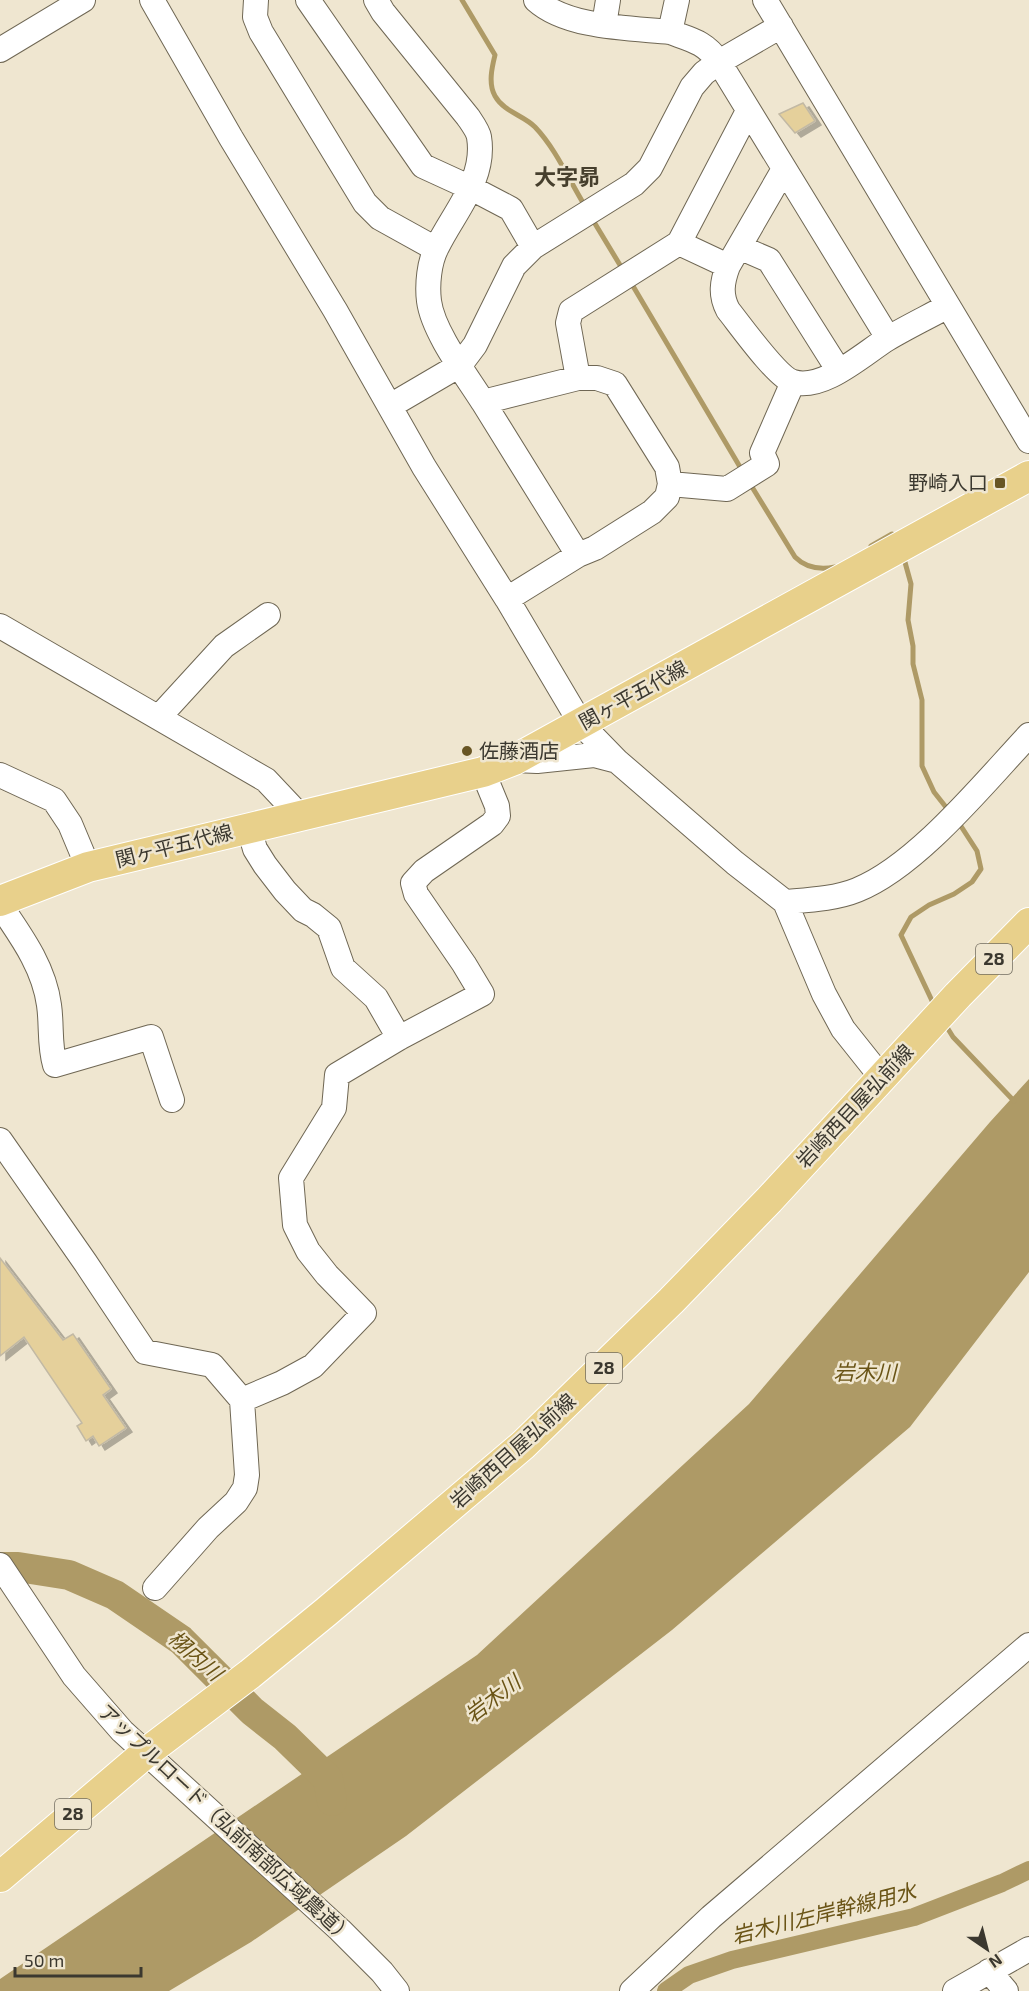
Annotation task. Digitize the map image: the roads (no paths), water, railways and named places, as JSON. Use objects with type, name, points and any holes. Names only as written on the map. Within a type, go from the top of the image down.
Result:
[{"type":"main road","name":"関ヶ平五代線","points":[[0,903],[88,867],[483,772],[514,760],[1029,476]]},
{"type":"main road","name":"岩崎西目屋弘前線","points":[[0,1877],[147,1752],[250,1674],[477,1486],[590,1382],[760,1209],[926,1029],[1029,922]]},
{"type":"street","points":[[0,50],[83,0]]},
{"type":"street","points":[[152,0],[424,467],[507,599],[581,724],[617,761],[735,863],[785,902],[824,994],[843,1029],[882,1078]]},
{"type":"street","points":[[256,0],[255,17],[261,32],[364,203],[380,218],[435,249]]},
{"type":"street","points":[[308,0],[423,166],[511,209],[533,247]]},
{"type":"street","points":[[375,0],[468,117],[479,136],[477,168],[471,188],[435,249],[429,278],[429,301],[434,321],[578,555]]},
{"type":"street","points":[[536,0],[545,8],[566,17],[604,25],[670,32],[700,42],[711,51],[888,338]]},
{"type":"street","points":[[604,25],[608,0]]},
{"type":"street","points":[[670,32],[677,0]]},
{"type":"street","points":[[765,0],[1029,441]]},
{"type":"street","points":[[390,406],[460,365],[475,345],[514,266],[533,247],[634,184],[650,168],[692,87],[704,73],[781,26]]},
{"type":"street","points":[[578,378],[568,323],[571,311],[679,243],[748,111]]},
{"type":"street","points":[[784,169],[733,257],[723,279],[722,299],[728,310],[780,374],[793,382],[823,379],[888,338],[948,306]]},
{"type":"street","points":[[679,243],[733,257],[769,260],[839,371]]},
{"type":"street","points":[[483,402],[578,378],[597,378],[615,384],[667,467],[670,484],[667,497],[652,512],[507,599]]},
{"type":"street","points":[[670,484],[727,489],[767,464],[762,453],[793,382]]},
{"type":"street","points":[[159,717],[224,646],[268,615]]},
{"type":"street","points":[[0,626],[266,780],[299,816]]},
{"type":"street","points":[[785,902],[856,891],[885,875],[913,854],[945,824],[1029,735]]},
{"type":"street","points":[[514,760],[537,761],[594,755],[617,761]]},
{"type":"street","points":[[242,1400],[282,1383],[313,1366],[364,1313],[327,1275],[308,1251],[295,1225],[291,1178],[334,1108],[337,1075],[399,1038],[482,994],[416,894],[413,884],[424,871],[492,824],[498,816],[497,806],[483,772]]},
{"type":"street","points":[[0,775],[54,800],[70,824],[88,867]]},
{"type":"street","points":[[249,828],[255,849],[265,865],[303,910],[329,928],[343,968],[376,998],[399,1038]]},
{"type":"street","points":[[0,903],[43,976],[50,1005],[52,1055],[55,1065],[151,1037],[172,1100]]},
{"type":"street","points":[[0,1140],[145,1352],[212,1365],[242,1400],[247,1475],[245,1488],[236,1502],[208,1528],[155,1588]]},
{"type":"street","name":"アップルロード（弘前南部広域農道）","points":[[0,1565],[86,1691],[122,1731],[340,1930],[382,1972],[397,1991]]},
{"type":"street","points":[[632,1991],[711,1917],[1029,1644]]},
{"type":"street","points":[[954,1991],[1029,1949]]},
{"type":"street","points":[[989,1971],[1006,1991]]},
{"type":"water","name":"岩木川","points":[[1029,1079],[1029,1272],[910,1427],[672,1630],[406,1836],[251,1942],[169,1991],[0,1991],[0,1979],[477,1655],[749,1404]]},
{"type":"waterway","points":[[462,0],[495,55],[491,81],[495,96],[503,106],[530,123],[543,136],[585,206]]},
{"type":"waterway","points":[[591,217],[623,270]]},
{"type":"waterway","points":[[630,281],[743,472]]},
{"type":"waterway","points":[[749,482],[795,557],[804,564],[814,567],[835,567]]},
{"type":"waterway","points":[[871,546],[892,534],[895,539]]},
{"type":"waterway","points":[[903,555],[911,584],[908,620],[913,646],[913,664],[922,700],[922,766],[934,792],[949,811]]},
{"type":"waterway","points":[[934,1005],[901,935],[911,917],[972,882],[981,869],[977,851],[957,820]]},
{"type":"waterway","points":[[945,1024],[953,1037],[1014,1101]]},
{"type":"waterway","name":"栩内川","points":[[0,1567],[18,1567],[69,1575],[115,1595],[181,1640],[252,1711],[285,1737],[328,1779],[332,1801]]},
{"type":"waterway","name":"岩木川左岸幹線用水","points":[[666,1991],[689,1975],[732,1960],[914,1917],[1002,1883],[1029,1870]]},
{"type":"place","name":"野崎入口","points":[[1000,483]]},
{"type":"place","name":"佐藤酒店","points":[[467,751]]},
{"type":"district","name":"大字昴","points":[[567,177]]}]
